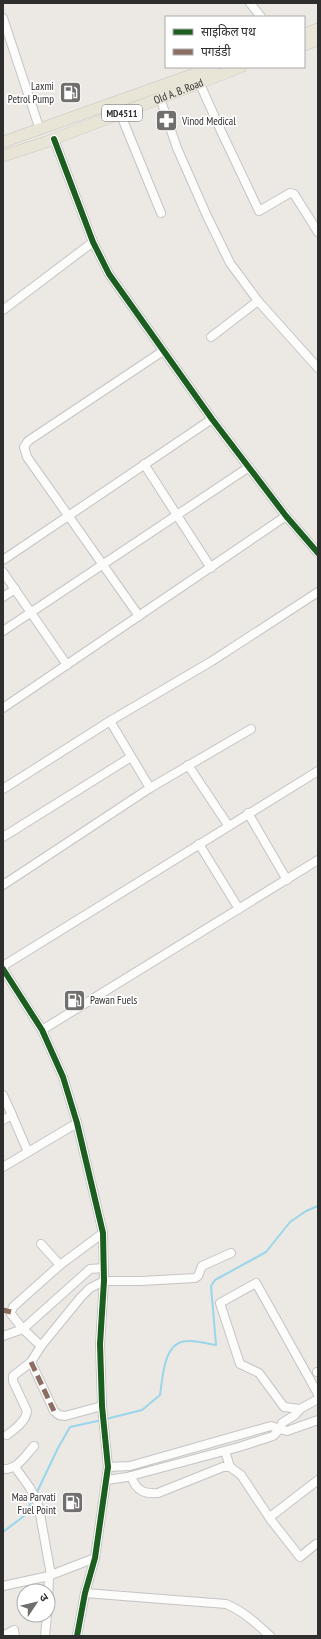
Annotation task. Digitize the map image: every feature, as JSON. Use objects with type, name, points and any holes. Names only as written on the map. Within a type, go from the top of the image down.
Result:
[{"type":"main road","points":[[305,34],[318,29]]},
{"type":"main road","points":[[305,45],[318,40]]},
{"type":"main road","name":"Old A. B. Road","points":[[3,142],[211,68]]},
{"type":"main road","name":"Old A. B. Road","points":[[3,156],[54,139],[239,68]]},
{"type":"street","points":[[250,3],[259,16]]},
{"type":"street","points":[[3,18],[40,130]]},
{"type":"street","points":[[200,84],[259,211],[290,192],[294,194],[318,232]]},
{"type":"street","points":[[160,98],[177,148],[230,263],[258,301],[318,368]]},
{"type":"street","points":[[120,114],[161,213]]},
{"type":"street","points":[[54,139],[93,242],[109,274],[212,419],[286,516],[315,544],[318,553]]},
{"type":"street","points":[[3,310],[93,242]]},
{"type":"street","points":[[211,337],[258,301]]},
{"type":"street","points":[[139,616],[101,564],[28,457],[24,447],[28,441],[164,352]]},
{"type":"street","points":[[3,560],[68,514],[212,419]]},
{"type":"street","points":[[144,464],[211,568]]},
{"type":"street","points":[[3,631],[101,564],[249,467]]},
{"type":"street","points":[[3,708],[286,516]]},
{"type":"street","points":[[3,572],[67,665]]},
{"type":"street","points":[[3,597],[15,589]]},
{"type":"street","points":[[3,789],[110,721],[212,661],[318,592]]},
{"type":"street","points":[[110,721],[150,788]]},
{"type":"street","points":[[3,886],[150,788],[251,729]]},
{"type":"street","points":[[3,837],[131,757]]},
{"type":"street","points":[[188,765],[228,826]]},
{"type":"street","points":[[3,966],[318,771]]},
{"type":"street","points":[[248,813],[287,880]]},
{"type":"street","points":[[199,844],[239,909]]},
{"type":"street","points":[[42,1030],[318,860]]},
{"type":"street","points":[[3,969],[42,1030],[63,1077],[77,1123],[103,1233],[104,1281],[100,1344],[102,1407],[108,1467],[95,1558],[84,1593],[77,1636]]},
{"type":"street","points":[[3,1095],[28,1152]]},
{"type":"street","points":[[3,1120],[12,1115]]},
{"type":"street","points":[[3,1167],[77,1123]]},
{"type":"street","points":[[41,1346],[7,1311],[60,1265],[103,1233]]},
{"type":"street","points":[[41,1244],[60,1265]]},
{"type":"street","points":[[7,1435],[18,1426],[27,1411],[12,1378],[31,1362],[41,1346],[80,1297],[90,1288],[104,1281],[141,1281],[195,1278],[198,1276],[202,1266],[231,1253]]},
{"type":"street","points":[[3,1336],[23,1329],[90,1269],[103,1268]]},
{"type":"street","points":[[300,1409],[284,1407],[259,1373],[240,1364],[220,1303],[256,1283],[318,1394]]},
{"type":"street","points":[[31,1362],[54,1411],[59,1415],[65,1416],[102,1407]]},
{"type":"street","points":[[107,1480],[131,1476],[225,1451],[273,1436],[280,1429],[282,1423],[295,1415],[300,1409],[318,1399]]},
{"type":"street","points":[[108,1467],[130,1466],[271,1426],[287,1431],[318,1420]]},
{"type":"street","points":[[3,1468],[11,1469],[15,1467],[34,1446]]},
{"type":"street","points":[[225,1451],[230,1467]]},
{"type":"street","points":[[15,1467],[38,1503],[50,1575],[49,1583]]},
{"type":"street","points":[[131,1476],[133,1482],[142,1492],[148,1494],[158,1493],[223,1467],[230,1467],[241,1475],[300,1557],[317,1545]]},
{"type":"street","points":[[270,1517],[318,1480]]},
{"type":"street","points":[[3,1586],[50,1575],[95,1558]]},
{"type":"street","points":[[84,1593],[226,1604],[238,1608],[270,1636]]},
{"type":"street","points":[[45,1636],[46,1623]]},
{"type":"street","points":[[3,1636],[14,1630],[15,1636]]},
{"type":"waterway","points":[[106,1419],[142,1410],[160,1395],[166,1361],[169,1353],[174,1347],[180,1343],[188,1341],[216,1345],[211,1286],[215,1280],[266,1252],[290,1222],[306,1211],[318,1206]]},
{"type":"waterway","points":[[36,1494],[70,1427],[102,1420]]},
{"type":"waterway","points":[[3,1532],[24,1516],[33,1499]]},
{"type":"marked path","points":[[3,1310],[11,1312]]},
{"type":"marked path","points":[[31,1362],[54,1411]]},
{"type":"cycle path","points":[[54,139],[93,242],[109,274],[212,419],[286,516],[318,553]]},
{"type":"cycle path","points":[[3,969],[42,1030],[63,1077],[77,1123],[103,1233],[104,1281],[100,1344],[102,1406],[108,1467],[95,1558],[85,1593],[77,1636]]},
{"type":"place","name":"Laxmi Petrol Pump","points":[[70,92]]},
{"type":"place","name":"Vinod Medical","points":[[166,121]]},
{"type":"place","name":"Pawan Fuels","points":[[74,1000]]},
{"type":"place","name":"Maa Parvati Fuel Point","points":[[72,1503]]}]
